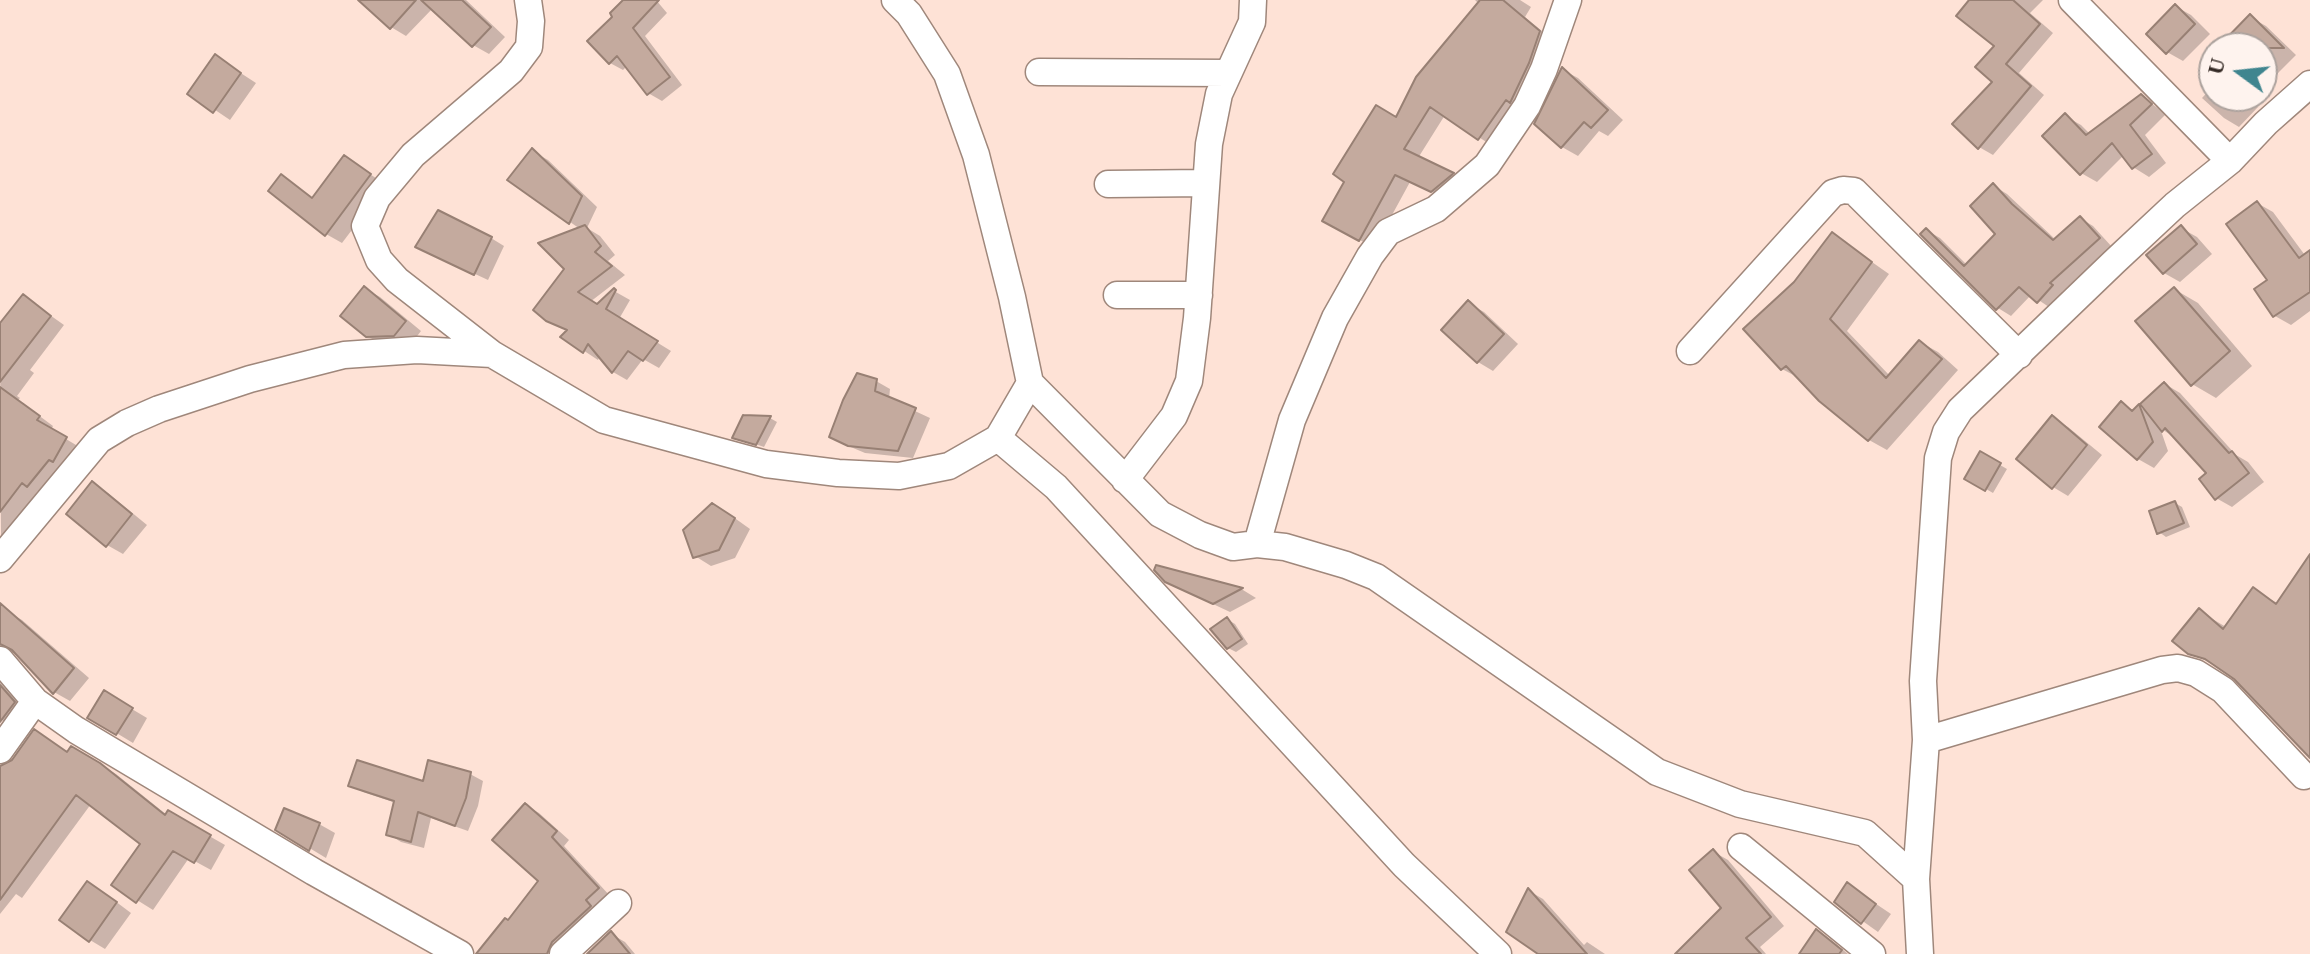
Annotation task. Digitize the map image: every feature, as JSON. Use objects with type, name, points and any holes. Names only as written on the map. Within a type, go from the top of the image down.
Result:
[{"type":"street","points":[[528,0],[531,21],[529,47],[511,71],[413,155],[377,198],[365,226],[379,260],[397,280],[492,354],[604,420],[766,464],[899,476],[949,466],[998,438],[1030,383]]},
{"type":"street","points":[[1125,480],[1174,416],[1189,381],[1199,295],[1209,144],[1219,94],[1252,22],[1253,0]]},
{"type":"street","points":[[1257,544],[1292,420],[1335,318],[1370,256],[1388,232],[1436,209],[1487,165],[1527,106],[1544,69],[1568,0]]},
{"type":"street","points":[[2072,0],[2230,161]]},
{"type":"street","points":[[908,5],[947,74],[976,155],[1030,383],[1160,514],[1200,535],[1233,547],[1257,544],[1285,547],[1376,577],[1657,772],[1740,804],[1865,833],[1916,879]]},
{"type":"street","points":[[1039,72],[1228,73]]},
{"type":"street","points":[[1920,954],[1916,879],[1926,740],[1923,681],[1938,458],[1946,432],[1960,410],[2175,205],[2230,161],[2266,123],[2310,84]]},
{"type":"street","points":[[1108,184],[1206,183]]},
{"type":"street","points":[[1690,351],[1833,193],[1843,190],[1854,191],[2019,355]]},
{"type":"street","points":[[1117,295],[1199,295]]},
{"type":"street","points":[[0,559],[99,440],[159,409],[250,379],[344,355],[417,350],[492,354]]},
{"type":"street","points":[[998,438],[1056,487],[1404,865],[1498,954]]},
{"type":"street","points":[[0,660],[35,701],[76,730],[460,954]]},
{"type":"street","points":[[1926,740],[2162,670],[2178,668],[2196,673],[2223,690],[2304,776]]},
{"type":"street","points":[[0,750],[35,701]]},
{"type":"street","points":[[1741,847],[1872,954]]},
{"type":"street","points":[[563,954],[618,903]]},
{"type":"building","points":[[358,0],[416,0],[390,29]]},
{"type":"building","points":[[421,0],[462,0],[491,27],[472,47]]},
{"type":"building","points":[[623,0],[659,0],[633,28],[670,77],[647,95],[617,56],[609,64],[587,41],[612,17],[610,13]]},
{"type":"building","points":[[1480,0],[1503,0],[1540,31],[1510,103],[1506,100],[1478,140],[1430,107],[1404,149],[1454,173],[1431,192],[1395,175],[1359,241],[1322,221],[1344,182],[1333,174],[1376,105],[1396,117],[1416,77]]},
{"type":"building","points":[[1969,0],[2013,0],[2040,24],[2006,64],[2031,86],[1978,149],[1952,124],[1992,82],[1975,67],[1994,46],[1956,16]]},
{"type":"building","points":[[2175,4],[2195,24],[2166,54],[2146,34]]},
{"type":"building","points":[[2250,14],[2268,32],[2233,32]]},
{"type":"building","points":[[215,54],[241,73],[213,113],[187,94]]},
{"type":"building","points":[[1562,67],[1608,110],[1591,128],[1584,122],[1561,148],[1534,124]]},
{"type":"building","points":[[2141,94],[2152,104],[2130,125],[2152,154],[2132,169],[2112,143],[2080,175],[2042,136],[2065,113],[2086,135]]},
{"type":"building","points":[[532,148],[582,196],[569,224],[507,180]]},
{"type":"building","points":[[344,155],[371,174],[325,236],[268,191],[281,174],[312,198]]},
{"type":"building","points":[[1993,183],[2053,240],[2080,216],[2100,238],[2050,283],[2053,285],[2037,303],[2019,287],[1996,310],[1920,234],[1926,228],[1964,266],[1995,234],[1970,206]]},
{"type":"building","points":[[2257,201],[2299,258],[2310,250],[2310,292],[2273,317],[2254,289],[2267,280],[2226,224]]},
{"type":"building","points":[[438,210],[492,237],[474,275],[415,247]]},
{"type":"building","points":[[585,225],[601,246],[595,252],[612,266],[578,292],[597,304],[614,288],[616,290],[606,309],[658,341],[643,361],[628,351],[612,373],[588,344],[583,353],[560,337],[567,330],[546,321],[533,310],[564,269],[538,243]]},
{"type":"building","points":[[2181,225],[2197,244],[2163,274],[2146,255]]},
{"type":"building","points":[[1832,232],[1872,262],[1830,319],[1886,378],[1919,340],[1942,359],[1868,441],[1819,401],[1786,366],[1781,370],[1743,329],[1794,282]]},
{"type":"building","points":[[364,286],[406,321],[394,336],[366,337],[340,316]]},
{"type":"building","points":[[2174,287],[2230,351],[2191,386],[2135,321]]},
{"type":"building","points":[[23,294],[51,316],[0,382],[0,323]]},
{"type":"building","points":[[1468,300],[1504,334],[1477,363],[1441,330]]},
{"type":"building","points":[[857,373],[877,379],[875,391],[916,408],[898,451],[848,446],[829,437]]},
{"type":"building","points":[[2164,382],[2229,453],[2232,451],[2249,473],[2215,500],[2199,479],[2206,473],[2165,428],[2162,432],[2140,404]]},
{"type":"building","points":[[0,387],[40,416],[37,420],[67,437],[53,462],[49,460],[27,487],[22,483],[0,512]]},
{"type":"building","points":[[2121,401],[2132,411],[2139,404],[2153,442],[2137,460],[2099,427]]},
{"type":"building","points":[[743,415],[771,416],[756,445],[732,438]]},
{"type":"building","points":[[2052,415],[2087,445],[2052,489],[2016,459]]},
{"type":"building","points":[[1980,451],[2001,463],[1985,491],[1964,479]]},
{"type":"building","points":[[92,481],[132,514],[106,547],[66,514]]},
{"type":"building","points":[[2175,501],[2184,523],[2157,534],[2149,511]]},
{"type":"building","points":[[712,503],[735,518],[719,550],[693,558],[683,530]]},
{"type":"building","points":[[2310,554],[2310,758],[2234,679],[2205,659],[2188,654],[2172,641],[2199,608],[2223,629],[2253,587],[2276,604]]},
{"type":"building","points":[[1156,565],[1243,588],[1213,604],[1165,582],[1154,570]]},
{"type":"building","points":[[0,603],[74,668],[53,694],[12,650],[0,644]]},
{"type":"building","points":[[1227,617],[1242,639],[1227,649],[1210,629]]},
{"type":"building","points":[[0,685],[15,702],[0,722]]},
{"type":"building","points":[[104,690],[133,708],[116,735],[87,718]]},
{"type":"building","points":[[34,729],[67,752],[71,746],[100,763],[165,815],[168,810],[211,835],[194,863],[173,851],[136,903],[111,885],[140,844],[76,795],[0,900],[0,766],[12,760]]},
{"type":"building","points":[[357,760],[423,781],[428,760],[471,772],[466,798],[455,826],[418,812],[411,842],[386,835],[394,801],[348,786]]},
{"type":"building","points":[[525,803],[557,831],[552,837],[599,888],[586,900],[591,906],[552,942],[547,954],[476,954],[538,881],[492,840]]},
{"type":"building","points":[[284,808],[320,823],[309,851],[275,830]]},
{"type":"building","points":[[1713,849],[1771,917],[1746,938],[1761,954],[1675,954],[1721,908],[1689,870]]},
{"type":"building","points":[[87,881],[117,902],[89,942],[59,920]]},
{"type":"building","points":[[1847,882],[1876,904],[1861,924],[1834,902]]},
{"type":"building","points":[[1528,888],[1587,954],[1538,954],[1506,932]]},
{"type":"building","points":[[1816,929],[1842,950],[1839,954],[1799,954]]},
{"type":"building","points":[[611,931],[630,954],[587,954]]}]
